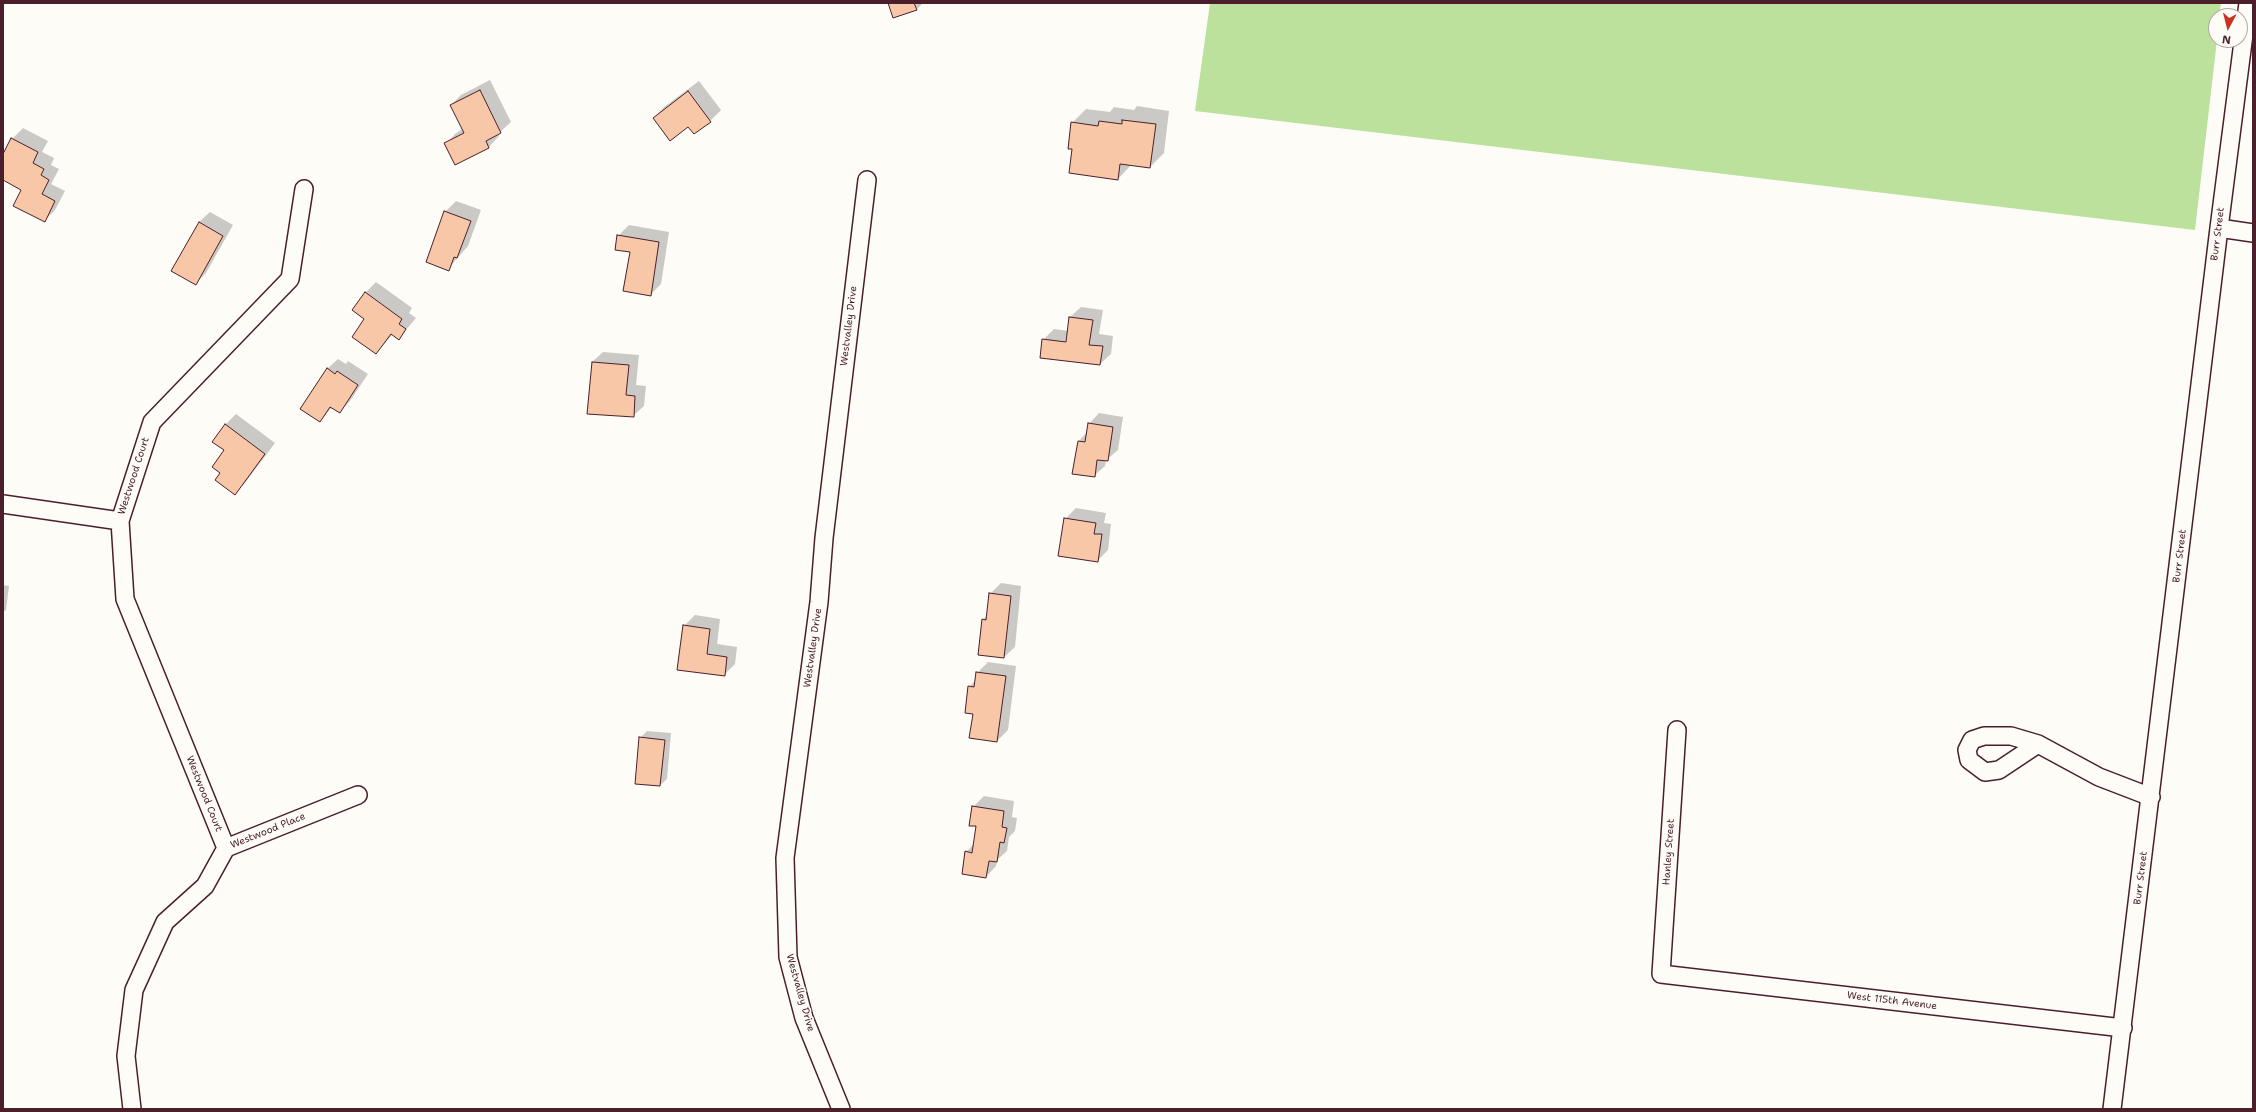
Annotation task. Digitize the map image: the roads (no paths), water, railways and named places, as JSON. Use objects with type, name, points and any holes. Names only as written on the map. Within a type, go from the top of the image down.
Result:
[{"type":"street","name":"Burr Street","points":[[2112,1109],[2219,228],[2248,3]]},
{"type":"street","name":"Westvalley Drive","points":[[841,1109],[804,1018],[788,957],[785,858],[819,602],[824,538],[867,180]]},
{"type":"street","name":"Westwood Court","points":[[226,848],[125,599],[120,520],[152,422],[290,279],[304,189]]},
{"type":"street","points":[[2219,228],[2253,233]]},
{"type":"street","points":[[3,504],[120,520]]},
{"type":"street","name":"Hanley Street","points":[[1661,974],[1677,730]]},
{"type":"street","points":[[2038,744],[2099,777],[2150,797]]},
{"type":"street","name":"Westwood Place","points":[[132,1109],[126,1056],[134,990],[165,922],[205,886],[226,848],[358,795]]},
{"type":"street","name":"West 115th Avenue","points":[[1661,974],[2123,1028]]}]
